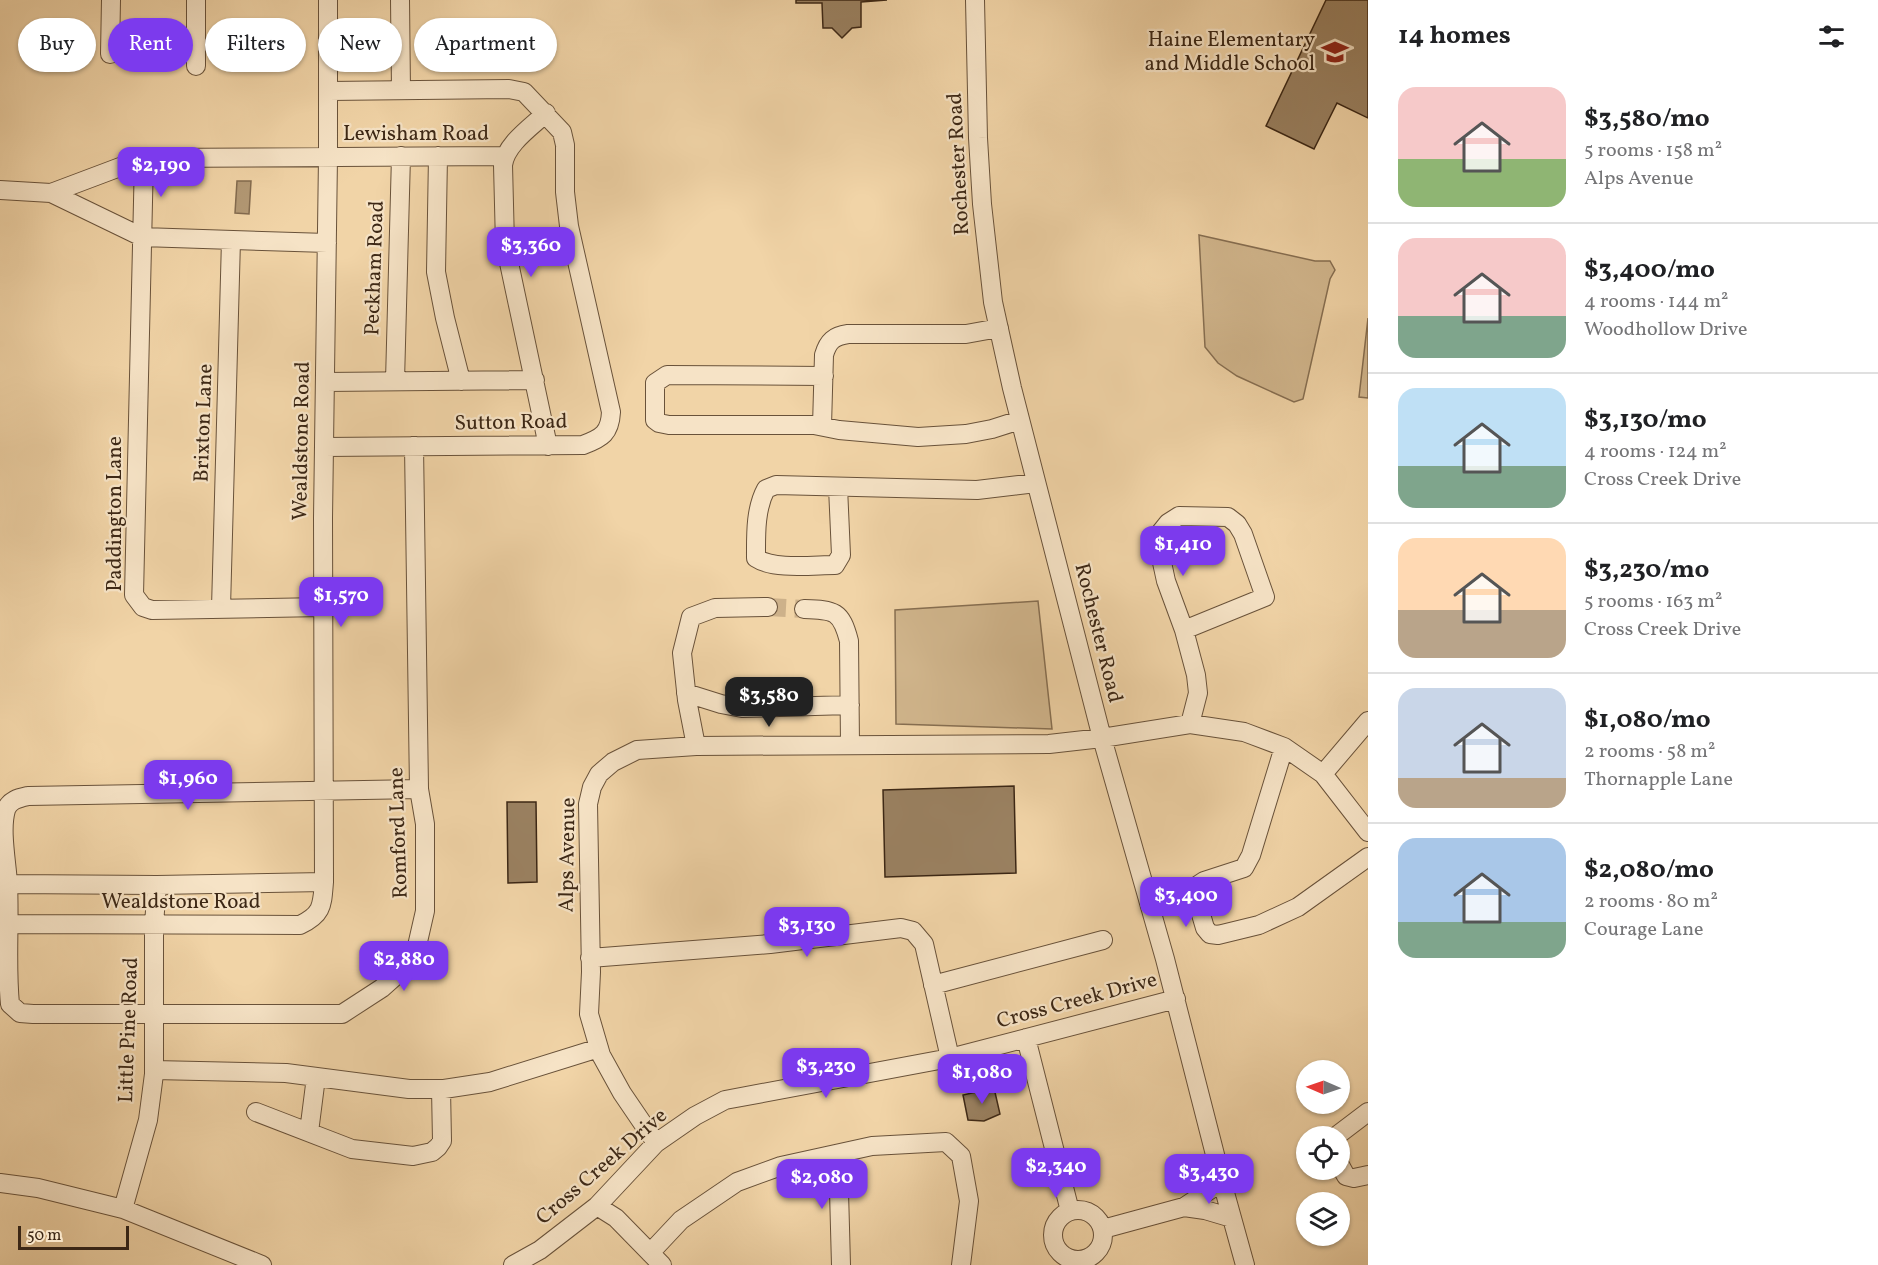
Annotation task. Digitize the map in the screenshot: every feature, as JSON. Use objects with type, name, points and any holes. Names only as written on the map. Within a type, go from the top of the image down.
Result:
[{"type":"street","points":[[111,0],[111,18]]},
{"type":"street","points":[[196,0],[196,66]]},
{"type":"street","name":"Wealdstone Road","points":[[9,924],[300,925],[311,920],[322,908],[324,882],[324,447],[329,91],[327,0]]},
{"type":"street","points":[[400,0],[401,90]]},
{"type":"street","name":"Rochester Road","points":[[975,0],[978,138],[982,204],[993,302],[1020,420],[1102,738],[1176,999],[1245,1265]]},
{"type":"street","name":"Sutton Road","points":[[324,447],[583,445],[605,434],[610,424],[611,412],[569,226],[564,192],[565,145],[562,132],[546,113],[524,92],[509,89],[329,91]]},
{"type":"street","name":"Lewisham Road","points":[[546,113],[510,148],[504,156],[502,165],[505,244],[548,446]]},
{"type":"street","name":"Peckham Road","points":[[395,381],[401,156]]},
{"type":"street","points":[[438,156],[436,272],[460,381]]},
{"type":"street","name":"Lewisham Road","points":[[144,158],[504,156]]},
{"type":"street","points":[[51,193],[144,158],[142,237]]},
{"type":"street","points":[[0,189],[51,193],[142,237],[327,243]]},
{"type":"street","name":"Paddington Lane","points":[[142,237],[134,595],[143,608],[152,610],[323,607]]},
{"type":"street","name":"Brixton Lane","points":[[221,608],[231,240]]},
{"type":"street","points":[[822,426],[824,355],[832,339],[848,334],[966,334],[999,328]]},
{"type":"street","points":[[824,376],[667,375],[655,383],[655,420],[669,425],[799,424],[918,437],[966,434],[1020,420]]},
{"type":"street","points":[[325,382],[535,380]]},
{"type":"street","name":"Romford Lane","points":[[414,446],[419,789],[425,824],[424,911],[417,946],[401,971],[382,988],[342,1014],[20,1013],[10,1004],[5,820],[6,808],[16,798],[419,789]]},
{"type":"street","points":[[838,487],[842,555],[835,565],[774,565],[763,563],[756,558],[756,531],[762,496],[766,489],[776,485],[977,490],[1036,483]]},
{"type":"street","points":[[1184,630],[1265,597],[1243,534],[1237,524],[1228,517],[1179,516],[1168,523],[1160,533],[1158,544],[1164,571],[1196,675],[1198,693],[1190,724]]},
{"type":"street","points":[[696,746],[686,693],[682,653],[691,617],[715,608],[768,607]]},
{"type":"street","points":[[804,609],[829,610],[840,615],[845,626],[849,641],[850,745]]},
{"type":"street","points":[[686,693],[742,708],[850,705]]},
{"type":"street","points":[[1323,774],[1368,721]]},
{"type":"street","name":"Alps Avenue","points":[[656,1143],[622,1093],[599,1048],[589,1014],[591,958],[588,804],[592,787],[599,774],[625,754],[638,750],[696,746],[1049,744],[1190,724],[1244,732],[1284,747],[1323,774],[1368,832]]},
{"type":"street","points":[[1284,747],[1251,855],[1244,868],[1198,885],[1195,894],[1205,928],[1210,934],[1218,935],[1259,925],[1298,907],[1368,858]]},
{"type":"street","name":"Wealdstone Road","points":[[8,884],[157,885],[324,882]]},
{"type":"street","name":"Little Pine Road","points":[[123,1209],[148,1120],[154,1070],[154,924],[157,885]]},
{"type":"street","points":[[591,958],[770,944],[901,928],[913,931],[924,944],[950,1058]]},
{"type":"street","points":[[933,985],[1103,940]]},
{"type":"street","name":"Cross Creek Drive","points":[[513,1265],[540,1250],[597,1206],[656,1143],[695,1116],[725,1100],[950,1058],[1176,999]]},
{"type":"street","points":[[1026,1038],[1070,1211]]},
{"type":"street","points":[[154,1070],[286,1073],[409,1089],[441,1089],[490,1082],[599,1048]]},
{"type":"street","points":[[309,1132],[316,1077]]},
{"type":"street","points":[[256,1112],[352,1149],[397,1155],[425,1154],[438,1147],[442,1141],[441,1089]]},
{"type":"street","points":[[1350,1126],[1368,1112]]},
{"type":"street","points":[[597,1206],[616,1218],[656,1259],[681,1220],[737,1182],[781,1166],[872,1146],[946,1142],[961,1156],[969,1201],[961,1265]]},
{"type":"street","points":[[838,1154],[841,1265]]},
{"type":"street","points":[[1350,1177],[1368,1175]]},
{"type":"street","points":[[1103,1229],[1184,1207],[1222,1182]]},
{"type":"street","points":[[0,1183],[38,1188],[123,1209],[262,1265]]},
{"type":"street","points":[[1184,1207],[1232,1218]]},
{"type":"street","points":[[1084,1210],[1096,1217],[1103,1229],[1102,1245],[1091,1257],[1076,1261],[1058,1260],[1053,1230],[1059,1219],[1070,1211],[1084,1210]]},
{"type":"shaded area","points":[[237,181],[251,181],[249,214],[235,213]]},
{"type":"shaded area","points":[[1199,235],[1315,261],[1330,261],[1335,270],[1330,279],[1303,399],[1294,402],[1237,376],[1218,363],[1205,347]]},
{"type":"shaded area","points":[[1368,318],[1368,398],[1359,397]]},
{"type":"shaded area","points":[[1038,601],[1052,729],[896,724],[895,610]]},
{"type":"building","points":[[796,0],[887,0],[861,2],[861,27],[852,28],[842,38],[832,28],[823,28],[822,3],[796,3]]},
{"type":"building","name":"Haine Elementary and Middle School","points":[[1326,0],[1368,0],[1368,118],[1337,103],[1314,149],[1266,126]]},
{"type":"building","points":[[1014,786],[1016,873],[885,877],[883,790]]},
{"type":"building","points":[[507,802],[536,802],[537,882],[508,883]]},
{"type":"building","points":[[994,1088],[1000,1114],[984,1121],[968,1120],[963,1095]]},
{"type":"tunnel","points":[[768,607],[804,609]]},
{"type":"place","name":"Haine Elementary and Middle School","points":[[1335,52]]}]
